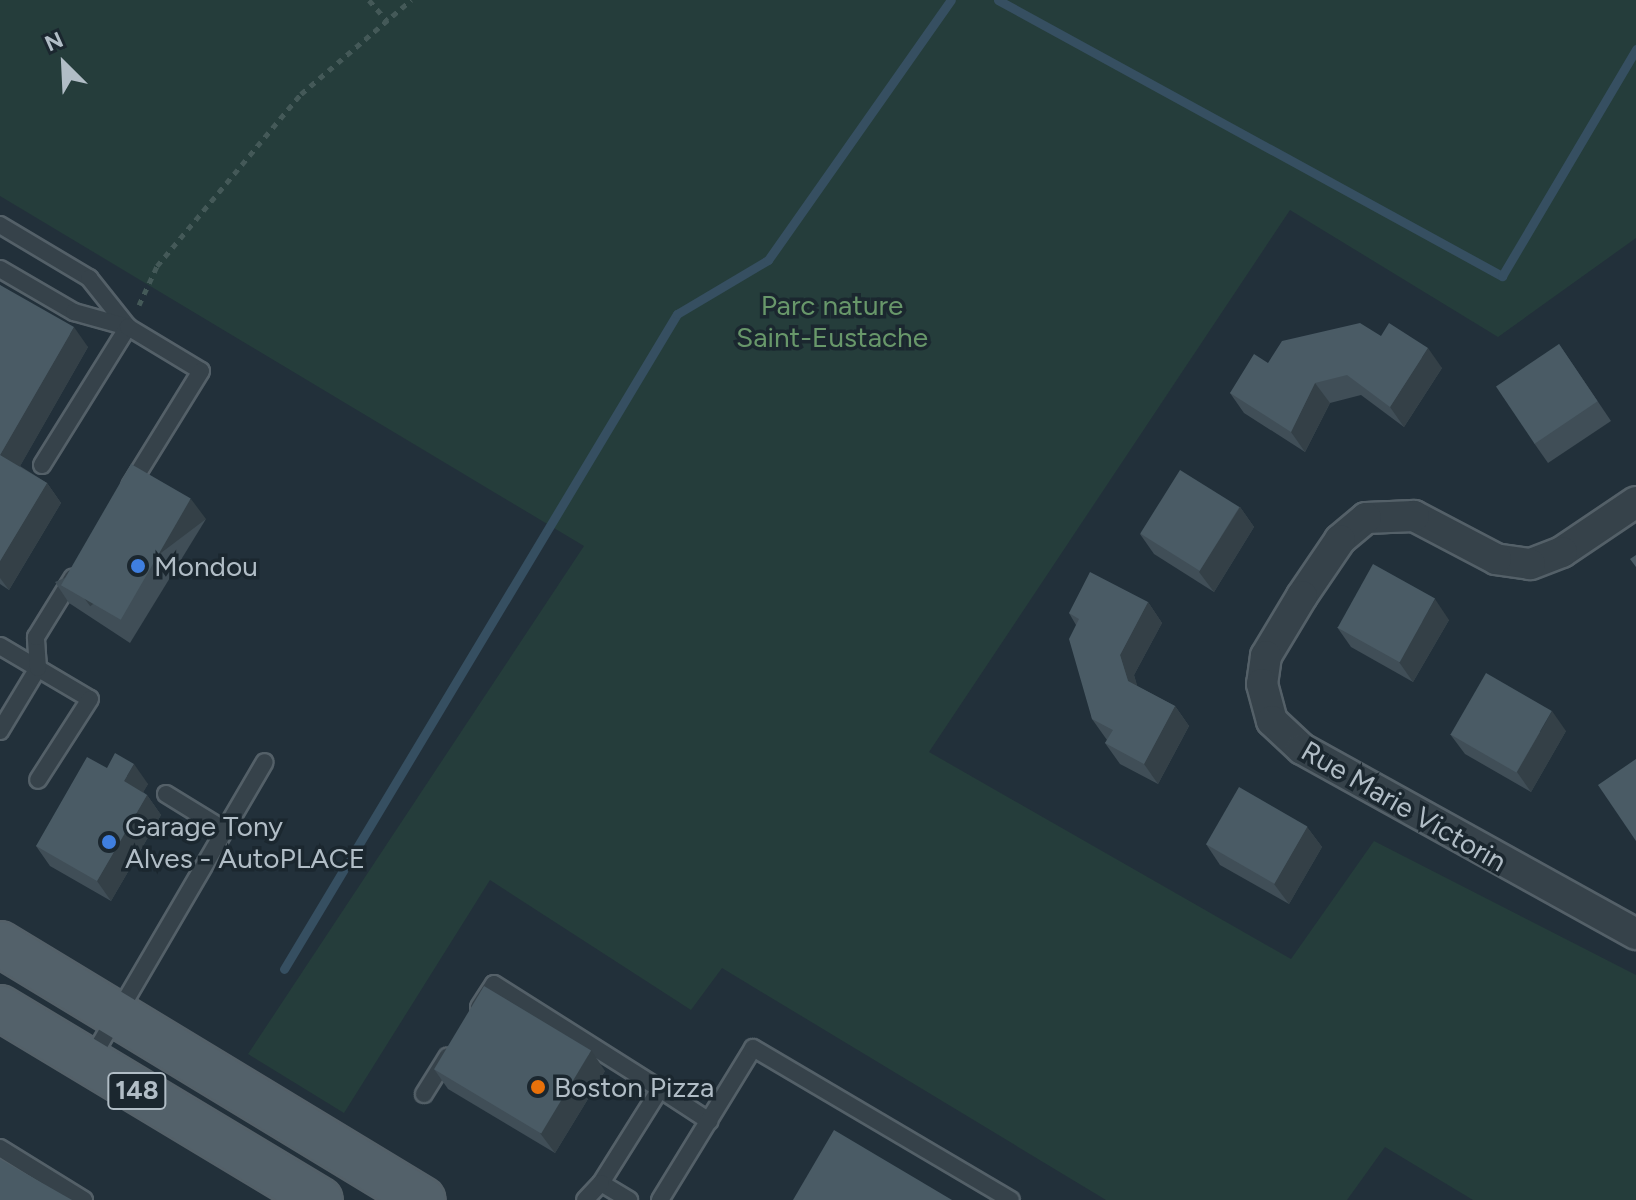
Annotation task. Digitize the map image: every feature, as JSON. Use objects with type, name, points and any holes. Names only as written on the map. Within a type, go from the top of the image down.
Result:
[{"type":"main road","name":"148","points":[[0,944],[423,1200]]},
{"type":"main road","name":"148","points":[[0,1008],[320,1200]]},
{"type":"street","name":"Rue Marie Victorin","points":[[1636,502],[1562,552],[1530,564],[1496,559],[1414,516],[1366,518],[1340,540],[1302,596],[1266,656],[1262,684],[1272,721],[1302,749],[1636,934]]},
{"type":"lane","points":[[0,225],[89,278],[128,327]]},
{"type":"lane","points":[[0,269],[74,312],[128,327],[201,371],[123,497]]},
{"type":"lane","points":[[42,465],[128,327]]},
{"type":"lane","points":[[0,731],[38,668],[36,637],[83,561]]},
{"type":"lane","points":[[0,646],[90,699],[38,780]]},
{"type":"lane","points":[[90,1062],[223,829],[265,762]]},
{"type":"lane","points":[[166,794],[223,829]]},
{"type":"lane","points":[[471,1021],[494,984],[709,1121]]},
{"type":"lane","points":[[424,1094],[455,1045]]},
{"type":"lane","points":[[660,1200],[753,1048],[1011,1200]]},
{"type":"lane","points":[[585,1200],[601,1183],[660,1089]]},
{"type":"lane","points":[[0,1148],[84,1200]]},
{"type":"lane","points":[[601,1183],[629,1200]]},
{"type":"path","points":[[369,0],[387,21]]},
{"type":"path","points":[[128,327],[157,266],[301,94],[411,0]]},
{"type":"green space","name":"Parc nature Saint-Eustache","points":[[0,0],[1636,0],[1636,238],[1498,337],[1290,210],[929,752],[1291,959],[1374,841],[1636,975],[1636,1200],[1473,1200],[1385,1147],[1347,1200],[1106,1200],[722,968],[691,1010],[490,880],[344,1113],[248,1054],[584,546],[0,196]]},
{"type":"building","points":[[0,285],[74,327],[0,455]]},
{"type":"building","points":[[1360,323],[1381,336],[1389,323],[1428,348],[1390,407],[1347,375],[1315,383],[1291,432],[1230,393],[1254,354],[1268,363],[1282,341]]},
{"type":"building","points":[[1559,344],[1598,401],[1535,444],[1496,386]]},
{"type":"building","points":[[0,455],[47,483],[0,561]]},
{"type":"building","points":[[131,464],[191,498],[121,620],[61,585]]},
{"type":"building","points":[[1180,470],[1239,507],[1200,571],[1140,534]]},
{"type":"building","points":[[1373,564],[1435,598],[1400,662],[1338,628]]},
{"type":"building","points":[[1090,572],[1148,602],[1120,655],[1128,681],[1175,706],[1144,764],[1105,743],[1113,730],[1092,719],[1069,639],[1079,619],[1069,613]]},
{"type":"building","points":[[1486,673],[1552,711],[1516,772],[1450,734]]},
{"type":"building","points":[[115,753],[134,764],[124,781],[147,795],[97,881],[36,846],[87,757],[107,768]]},
{"type":"building","points":[[1636,759],[1636,841],[1598,785]]},
{"type":"building","points":[[1239,787],[1307,827],[1274,884],[1206,844]]},
{"type":"building","points":[[484,986],[591,1050],[541,1134],[434,1069]]},
{"type":"building","points":[[834,1130],[952,1200],[793,1200]]},
{"type":"building","points":[[0,1159],[72,1200],[0,1200]]},
{"type":"waterway","points":[[284,969],[677,314],[768,260],[951,0]]},
{"type":"waterway","points":[[998,0],[1502,276],[1636,49]]},
{"type":"place","name":"Mondou","points":[[138,566]]},
{"type":"place","name":"Garage Tony Alves - AutoPLACE","points":[[109,842]]},
{"type":"place","name":"Boston Pizza","points":[[538,1087]]}]
